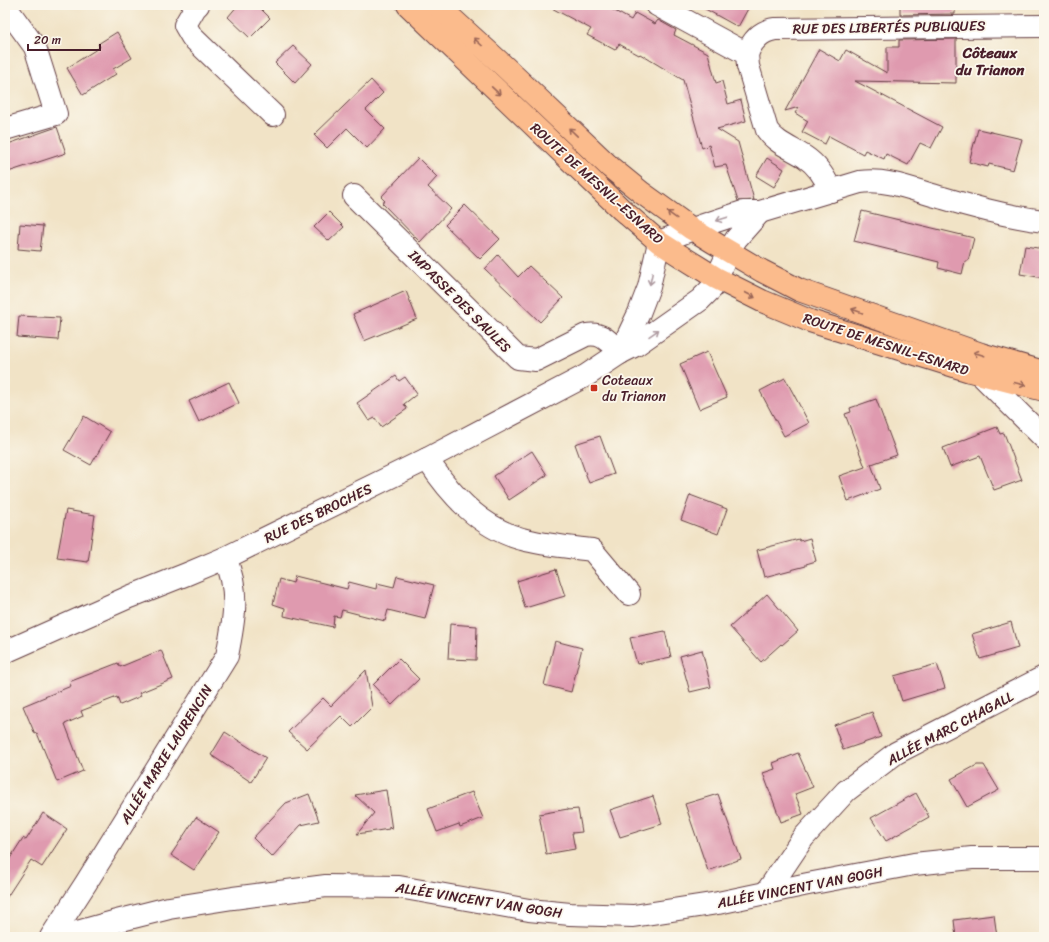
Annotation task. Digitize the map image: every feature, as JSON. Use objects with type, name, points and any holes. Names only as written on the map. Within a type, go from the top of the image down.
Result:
[{"type":"main road","name":"ROUTE DE MESNIL-ESNARD","points":[[408,5],[622,210],[659,242],[716,278],[762,301],[810,321],[980,374],[1044,390]]},
{"type":"main road","name":"ROUTE DE MESNIL-ESNARD","points":[[437,5],[505,67],[610,167],[642,193],[692,229],[728,251],[799,290],[981,354],[1044,372]]},
{"type":"street","points":[[198,5],[185,25],[192,37],[273,115]]},
{"type":"street","points":[[657,5],[747,54],[748,66],[767,130],[776,140],[806,157],[821,172],[831,191]]},
{"type":"street","points":[[5,6],[35,47],[56,114],[5,129]]},
{"type":"street","name":"RUE DES LIBERTÉS PUBLIQUES","points":[[747,54],[756,38],[768,30],[775,29],[1044,26]]},
{"type":"street","points":[[620,353],[639,313],[649,287],[659,242],[743,212],[760,212],[870,180],[885,182],[983,210],[1044,221]]},
{"type":"street","name":"IMPASSE DES SAULES","points":[[354,196],[518,358],[536,360],[586,335],[595,334],[602,336],[620,353]]},
{"type":"street","name":"RUE DES BROCHES","points":[[5,652],[129,597],[225,558],[427,460],[587,375],[620,353],[636,345],[700,300],[712,288],[728,251],[736,239],[760,212]]},
{"type":"street","points":[[980,374],[1044,438]]},
{"type":"street","points":[[427,460],[458,500],[486,522],[500,531],[524,540],[592,550],[629,594]]},
{"type":"street","name":"ALLÉE MARIE LAURENCIN","points":[[50,937],[86,883],[227,656],[233,626],[235,604],[230,570],[225,558]]},
{"type":"street","name":"ALLÉE MARC CHAGALL","points":[[766,893],[803,838],[846,791],[896,754],[1044,677]]},
{"type":"street","name":"ALLÉE VINCENT VAN GOGH","points":[[59,937],[169,908],[326,886],[399,887],[529,910],[570,914],[632,916],[718,903],[914,864],[972,858],[1044,858]]},
{"type":"building","points":[[238,5],[257,5],[270,18],[250,38],[228,17]]},
{"type":"building","points":[[546,5],[604,5],[631,20],[635,13],[655,24],[658,20],[676,30],[674,35],[708,53],[716,83],[722,81],[728,104],[741,100],[746,121],[717,129],[738,142],[754,200],[738,201],[726,165],[715,167],[709,145],[702,148],[683,80],[640,54],[639,55],[619,44],[615,50],[587,35],[591,29]]},
{"type":"building","points":[[698,5],[750,5],[738,27]]},
{"type":"building","points":[[900,5],[955,5],[955,14],[900,15]]},
{"type":"building","points":[[117,32],[132,58],[113,69],[116,74],[83,95],[67,68],[100,47],[98,44]]},
{"type":"building","points":[[956,39],[956,83],[855,81],[942,127],[931,148],[920,143],[908,165],[886,154],[884,159],[865,150],[863,154],[829,136],[825,144],[802,132],[808,121],[795,113],[799,107],[785,111],[819,49],[840,61],[846,50],[887,73],[887,47],[899,47],[899,40]]},
{"type":"building","points":[[293,46],[312,64],[295,83],[275,63]]},
{"type":"building","points":[[371,80],[383,93],[366,110],[385,129],[367,148],[347,128],[327,148],[314,135]]},
{"type":"building","points":[[57,127],[66,153],[5,173],[5,145]]},
{"type":"building","points":[[978,129],[1022,139],[1013,170],[989,164],[988,167],[969,162]]},
{"type":"building","points":[[418,158],[437,177],[428,187],[451,209],[420,242],[382,203],[385,201],[381,197]]},
{"type":"building","points":[[767,158],[784,169],[774,187],[756,176]]},
{"type":"building","points":[[465,205],[500,239],[480,259],[445,225]]},
{"type":"building","points":[[862,211],[974,238],[968,261],[965,261],[962,274],[938,268],[939,262],[854,241]]},
{"type":"building","points":[[329,212],[344,227],[329,241],[314,227]]},
{"type":"building","points":[[20,224],[43,226],[40,251],[18,249]]},
{"type":"building","points":[[1025,246],[1044,249],[1044,278],[1020,274]]},
{"type":"building","points":[[498,255],[518,277],[529,266],[563,298],[540,322],[485,269]]},
{"type":"building","points":[[406,291],[417,319],[364,341],[353,314]]},
{"type":"building","points":[[19,316],[60,318],[58,340],[17,337]]},
{"type":"building","points":[[707,352],[727,397],[699,409],[680,364]]},
{"type":"building","points":[[396,376],[399,381],[405,377],[417,394],[404,404],[407,409],[381,427],[375,418],[369,421],[357,403]]},
{"type":"building","points":[[785,378],[809,423],[784,436],[760,391]]},
{"type":"building","points":[[229,382],[239,403],[199,422],[189,401]]},
{"type":"building","points":[[876,399],[897,455],[871,464],[880,489],[848,501],[839,476],[865,467],[845,414],[851,412],[850,408]]},
{"type":"building","points":[[84,416],[110,432],[91,465],[64,450]]},
{"type":"building","points":[[997,427],[1000,434],[1004,433],[1022,480],[994,490],[980,456],[950,467],[943,448]]},
{"type":"building","points":[[600,436],[614,474],[589,483],[575,444]]},
{"type":"building","points":[[532,451],[547,475],[509,500],[494,476]]},
{"type":"building","points":[[690,495],[727,509],[718,534],[681,520]]},
{"type":"building","points":[[66,510],[95,515],[88,562],[57,558]]},
{"type":"building","points":[[810,538],[816,561],[806,564],[806,566],[764,577],[757,550],[799,539],[800,541]]},
{"type":"building","points":[[556,569],[565,596],[525,608],[517,581]]},
{"type":"building","points":[[295,576],[347,589],[349,582],[376,589],[377,583],[394,587],[397,576],[434,585],[425,619],[388,610],[385,621],[342,610],[340,617],[334,616],[333,627],[284,616],[285,608],[273,604],[279,579],[293,583]]},
{"type":"building","points":[[767,594],[798,631],[761,662],[730,627]]},
{"type":"building","points":[[1011,622],[1018,648],[980,659],[972,634]]},
{"type":"building","points":[[450,624],[477,626],[476,660],[448,659]]},
{"type":"building","points":[[665,631],[671,657],[637,664],[630,638]]},
{"type":"building","points":[[555,641],[582,648],[571,692],[544,685]]},
{"type":"building","points":[[161,650],[173,679],[139,693],[141,696],[120,705],[117,697],[81,711],[83,716],[65,724],[83,771],[57,782],[37,733],[35,734],[23,706],[71,686],[69,682],[118,663],[120,667]]},
{"type":"building","points":[[702,650],[711,687],[690,692],[680,656]]},
{"type":"building","points":[[399,659],[419,679],[392,705],[373,685]]},
{"type":"building","points":[[937,664],[945,688],[902,701],[894,676]]},
{"type":"building","points":[[366,670],[372,707],[352,727],[341,716],[307,749],[288,732],[323,698],[331,706]]},
{"type":"building","points":[[872,712],[881,737],[843,750],[834,725]]},
{"type":"building","points":[[225,732],[266,758],[251,782],[211,755]]},
{"type":"building","points":[[798,753],[813,787],[795,794],[803,814],[781,822],[763,773],[775,769],[773,763]]},
{"type":"building","points":[[977,765],[984,765],[999,790],[967,807],[951,779]]},
{"type":"building","points":[[386,790],[392,830],[389,827],[389,829],[357,834],[374,813],[355,795]]},
{"type":"building","points":[[472,792],[483,818],[460,827],[459,824],[437,832],[428,809]]},
{"type":"building","points":[[916,793],[929,817],[886,841],[871,818]]},
{"type":"building","points":[[309,794],[319,821],[301,825],[272,857],[253,838],[286,803]]},
{"type":"building","points":[[718,794],[741,859],[708,871],[685,804]]},
{"type":"building","points":[[653,796],[662,824],[620,837],[610,810]]},
{"type":"building","points":[[568,809],[578,809],[582,832],[572,833],[575,849],[546,854],[539,814]]},
{"type":"building","points":[[43,813],[67,829],[42,867],[31,860],[5,900],[5,866],[23,838],[26,840]]},
{"type":"building","points":[[196,817],[219,832],[194,870],[171,855]]},
{"type":"building","points":[[994,915],[997,937],[956,937],[954,920]]},
{"type":"place","name":"Coteaux du Trianon","points":[[594,388]]},
{"type":"district","name":"Côteaux du Trianon","points":[[990,62]]}]
